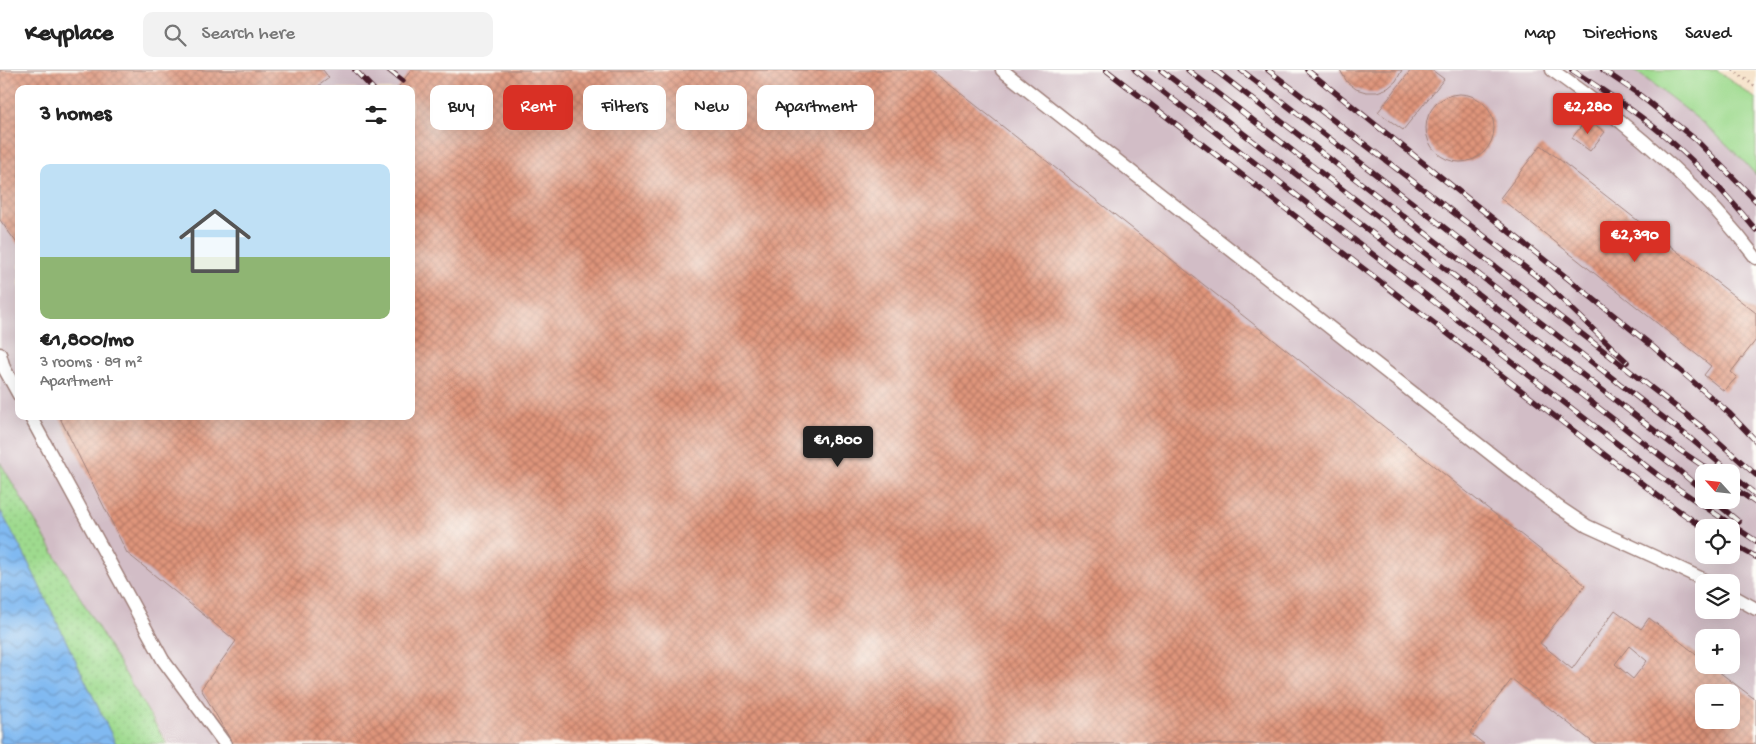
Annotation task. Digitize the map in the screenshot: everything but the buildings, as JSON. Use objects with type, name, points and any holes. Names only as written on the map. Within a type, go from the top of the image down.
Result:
[{"type":"lane","points":[[1002,70],[1557,506],[1587,526],[1695,576]]},
{"type":"lane","points":[[1552,70],[1614,117],[1678,172],[1726,222],[1756,258]]},
{"type":"lane","points":[[0,354],[4,368],[15,388]]},
{"type":"lane","points":[[32,420],[163,660],[225,744]]},
{"type":"lane","points":[[1740,600],[1756,609]]},
{"type":"path","points":[[1733,70],[1756,86]]},
{"type":"shaded area","points":[[0,70],[1717,70],[1756,99],[1756,744],[168,744],[0,466]]},
{"type":"green space","points":[[1634,70],[1717,70],[1756,99],[1756,175],[1713,132]]},
{"type":"green space","points":[[0,462],[167,744],[0,744]]},
{"type":"water","points":[[0,510],[23,552],[116,744],[0,744]]},
{"type":"railway","points":[[355,70],[369,85]]},
{"type":"railway","points":[[389,70],[403,81]]},
{"type":"railway","points":[[1106,70],[1662,499],[1695,522]]},
{"type":"railway","points":[[1135,70],[1659,476],[1756,541]]},
{"type":"railway","points":[[1161,70],[1670,463],[1695,484]]},
{"type":"railway","points":[[1188,70],[1700,464]]},
{"type":"railway","points":[[1215,70],[1691,439],[1721,464]]},
{"type":"railway","points":[[1241,70],[1702,427],[1756,475]]},
{"type":"railway","points":[[1268,70],[1544,282],[1627,362]]},
{"type":"railway","points":[[1307,70],[1651,345],[1729,413],[1756,441]]},
{"type":"railway","points":[[1572,70],[1637,114],[1674,144],[1717,186],[1756,230]]},
{"type":"railway","points":[[1603,70],[1637,93],[1696,140],[1756,201]]},
{"type":"railway","points":[[1740,482],[1756,495]]},
{"type":"railway","points":[[1740,492],[1756,503]]},
{"type":"railway","points":[[1724,509],[1735,519]]},
{"type":"railway","points":[[1740,548],[1756,557]]}]
